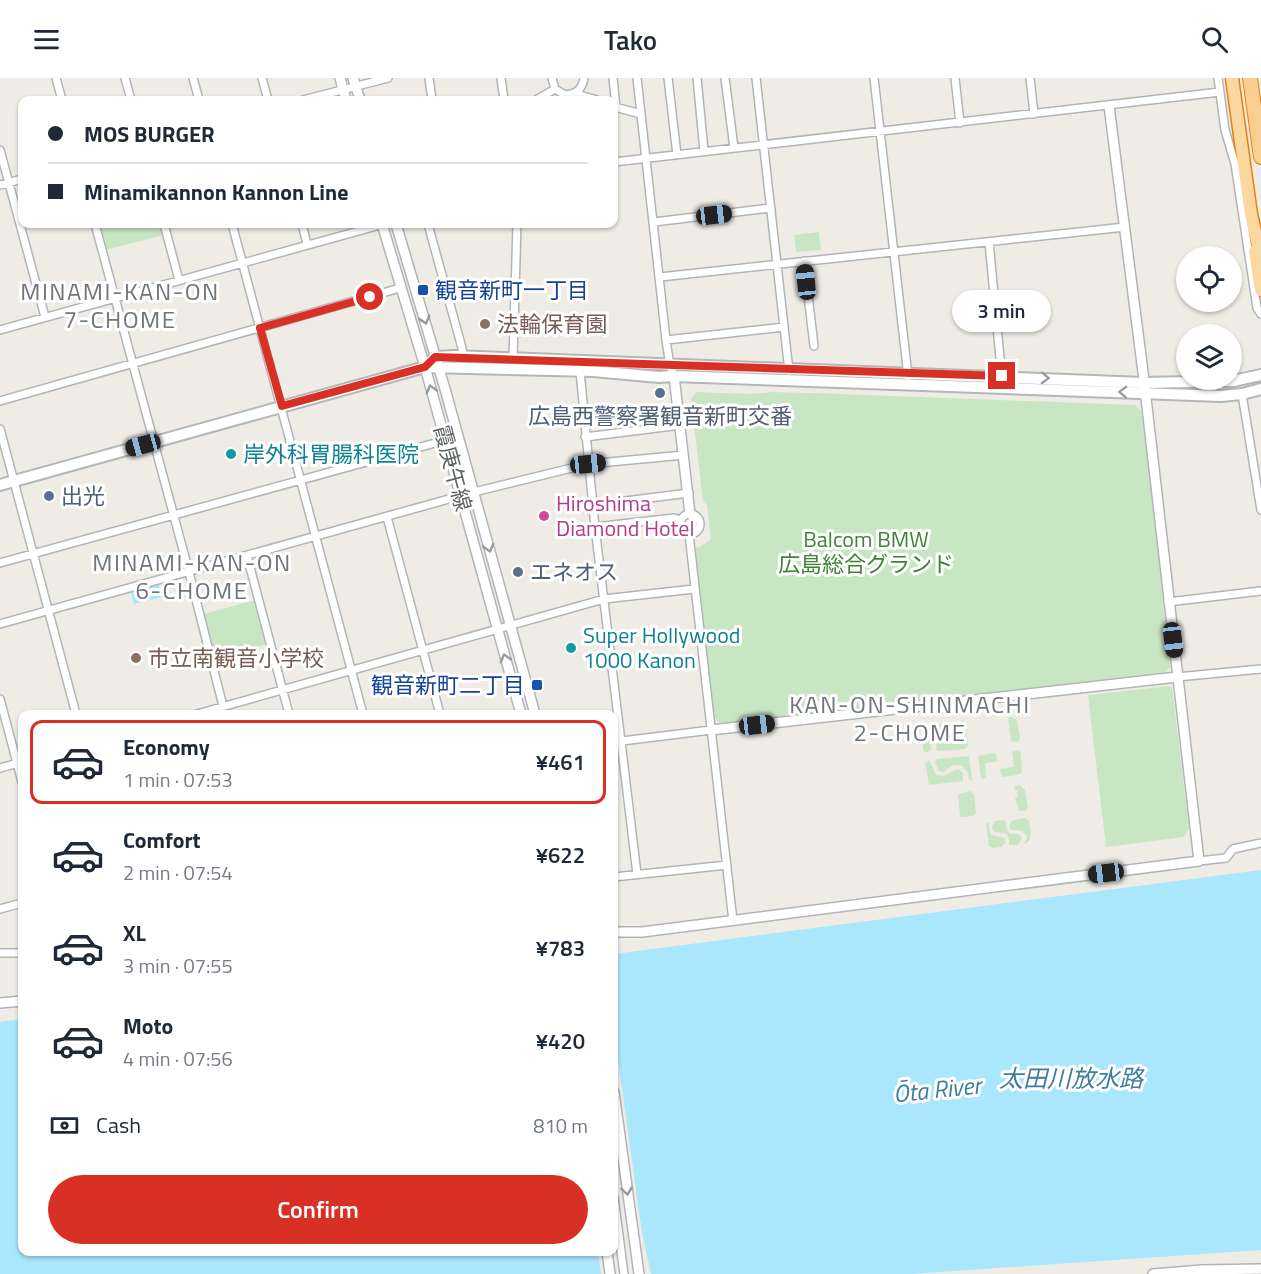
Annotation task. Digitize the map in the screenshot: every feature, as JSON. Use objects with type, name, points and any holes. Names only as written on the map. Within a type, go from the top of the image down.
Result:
[{"type":"highway","points":[[1232,78],[1251,214],[1261,259]]},
{"type":"highway","points":[[1250,78],[1261,157]]},
{"type":"highway","points":[[1258,78],[1261,92]]},
{"type":"highway","points":[[1251,214],[1251,228],[1261,290]]},
{"type":"main road","points":[[425,367],[435,357],[463,356],[672,371],[1144,388],[1221,396],[1261,389]]},
{"type":"main road","points":[[0,485],[425,367],[580,371],[659,377],[672,371]]},
{"type":"main road","points":[[1144,388],[1233,381],[1261,375]]},
{"type":"street","points":[[56,78],[61,96]]},
{"type":"street","points":[[125,78],[130,96]]},
{"type":"street","points":[[193,78],[198,96]]},
{"type":"street","points":[[262,78],[267,96]]},
{"type":"street","points":[[340,78],[345,96]]},
{"type":"street","points":[[319,96],[343,90],[355,82],[388,78]]},
{"type":"street","points":[[429,78],[431,96]]},
{"type":"street","points":[[501,78],[503,96]]},
{"type":"street","points":[[552,78],[555,89],[565,95],[577,92],[583,85],[584,78]]},
{"type":"street","points":[[613,78],[614,96]]},
{"type":"street","points":[[637,78],[666,340],[681,425],[690,514]]},
{"type":"street","points":[[668,78],[676,155]]},
{"type":"street","points":[[697,78],[704,151]]},
{"type":"street","points":[[725,78],[734,148]]},
{"type":"street","points":[[756,78],[789,374]]},
{"type":"street","points":[[874,78],[908,379]]},
{"type":"street","points":[[955,78],[960,123]]},
{"type":"street","points":[[1030,78],[1034,114]]},
{"type":"street","points":[[1218,78],[1226,130],[1235,164],[1257,308],[1261,315]]},
{"type":"street","points":[[549,96],[555,89]]},
{"type":"street","points":[[577,92],[582,96]]},
{"type":"street","points":[[618,162],[1220,92]]},
{"type":"street","points":[[1109,106],[1199,861]]},
{"type":"street","points":[[618,108],[641,114]]},
{"type":"street","points":[[0,150],[18,216]]},
{"type":"street","points":[[0,185],[18,180]]},
{"type":"street","points":[[654,222],[771,208]]},
{"type":"street","points":[[660,277],[1125,227]]},
{"type":"street","points":[[21,228],[45,317]]},
{"type":"street","points":[[96,228],[224,710],[352,670],[604,599],[694,589]]},
{"type":"street","points":[[165,228],[179,280]]},
{"type":"street","points":[[233,228],[362,710]]},
{"type":"street","points":[[303,228],[307,244]]},
{"type":"street","points":[[0,330],[368,228]]},
{"type":"street","name":"霞庚午線","points":[[384,228],[446,440],[520,710]]},
{"type":"street","points":[[397,228],[474,492],[534,710]]},
{"type":"street","points":[[429,228],[463,356]]},
{"type":"street","points":[[513,359],[517,228]]},
{"type":"street","points":[[989,243],[1002,382]]},
{"type":"street","points":[[804,261],[814,346]]},
{"type":"street","points":[[0,400],[400,288]]},
{"type":"street","points":[[666,340],[784,327]]},
{"type":"street","points":[[580,371],[614,710]]},
{"type":"street","points":[[1242,394],[1261,510]]},
{"type":"street","points":[[585,437],[681,425]]},
{"type":"street","points":[[0,429],[75,710]]},
{"type":"street","points":[[0,563],[446,440]]},
{"type":"street","points":[[0,624],[460,495],[588,464],[684,455]]},
{"type":"street","points":[[593,505],[689,494]]},
{"type":"street","points":[[690,514],[698,517],[700,525],[696,532],[689,534],[681,529],[681,520],[690,514]]},
{"type":"street","points":[[387,517],[439,710]]},
{"type":"street","points":[[595,527],[674,518],[681,520]]},
{"type":"street","points":[[689,534],[733,921]]},
{"type":"street","points":[[247,556],[288,710]]},
{"type":"street","points":[[1168,602],[1261,591]]},
{"type":"street","points":[[618,741],[1261,669]]},
{"type":"street","points":[[0,699],[18,757]]},
{"type":"street","points":[[618,748],[637,874]]},
{"type":"street","points":[[0,768],[18,764]]},
{"type":"street","points":[[618,932],[642,932],[733,921],[1226,858],[1233,849],[1261,843]]},
{"type":"street","points":[[618,876],[727,865]]},
{"type":"street","points":[[0,909],[18,904]]},
{"type":"street","points":[[0,953],[18,953]]},
{"type":"street","points":[[0,1003],[18,1001]]},
{"type":"street","points":[[618,1121],[639,1274]]},
{"type":"street","points":[[618,1228],[624,1274]]},
{"type":"street","points":[[608,1256],[610,1274]]},
{"type":"street","points":[[1153,1274],[1261,1269]]},
{"type":"green space","points":[[99,228],[162,228],[164,235],[105,250]]},
{"type":"green space","points":[[819,232],[821,250],[796,252],[794,235]]},
{"type":"green space","name":"Balcom BMW 広島総合グランド","points":[[697,392],[814,393],[1135,405],[1141,411],[1147,451],[1170,667],[1166,672],[721,724],[713,716],[694,548],[700,547],[711,539],[707,505],[703,501],[691,398]]},
{"type":"green space","points":[[256,600],[268,644],[215,658],[203,614]]},
{"type":"green space","points":[[1172,687],[1189,828],[1184,837],[1106,847],[1088,695]]},
{"type":"green space","points":[[1010,716],[1017,720],[1020,739],[1017,742],[1011,741],[1008,719]]},
{"type":"green space","points":[[963,721],[966,724],[968,746],[965,749],[937,751],[935,741],[951,739],[951,724]]},
{"type":"green space","points":[[943,724],[946,734],[930,737],[931,750],[926,753],[923,750],[924,734],[928,729]]},
{"type":"green space","points":[[1018,750],[1021,753],[1022,772],[1018,775],[1002,777],[1000,769],[1014,767],[1012,752]]},
{"type":"green space","points":[[995,753],[998,761],[985,763],[986,778],[981,779],[978,756]]},
{"type":"green space","points":[[969,756],[972,781],[962,766],[953,765],[944,772],[939,771],[935,762],[937,759]]},
{"type":"green space","points":[[929,760],[936,775],[943,776],[958,769],[963,773],[963,781],[929,785],[925,763]]},
{"type":"green space","points":[[1020,785],[1025,790],[1028,807],[1025,811],[1019,811],[1015,798],[1018,797],[1014,787]]},
{"type":"green space","points":[[970,791],[974,794],[976,814],[960,817],[958,794]]},
{"type":"green space","points":[[1025,818],[1029,821],[1031,834],[1029,840],[1024,844],[1027,837],[1025,834],[1022,831],[1010,829],[1009,825],[1013,820]]},
{"type":"green space","points":[[1005,820],[1009,832],[1018,834],[1022,838],[1018,845],[1009,845],[1007,835],[993,831],[995,821]]},
{"type":"green space","points":[[989,822],[992,835],[1004,838],[1006,842],[1001,847],[989,846],[986,823]]},
{"type":"water","points":[[159,585],[162,597],[134,604],[131,593]]},
{"type":"water","name":"太田川放水路","points":[[1261,870],[1261,1250],[910,1274],[0,1274],[0,1022],[18,1020],[18,1256],[618,1256],[618,953]]},
{"type":"pier","points":[[618,1059],[642,1233],[651,1274],[601,1274],[599,1256],[618,1256]]},
{"type":"place","name":"観音新町一丁目","points":[[423,290]]},
{"type":"place","name":"法輪保育園","points":[[485,324]]},
{"type":"place","name":"広島西警察署観音新町交番","points":[[660,393]]},
{"type":"place","name":"岸外科胃腸科医院","points":[[231,454]]},
{"type":"place","name":"出光","points":[[49,496]]},
{"type":"place","name":"Hiroshima Diamond Hotel","points":[[544,516]]},
{"type":"place","name":"エネオス","points":[[518,572]]},
{"type":"place","name":"Super Hollywood 1000 Kanon","points":[[571,648]]},
{"type":"place","name":"市立南観音小学校","points":[[136,658]]},
{"type":"place","name":"観音新町二丁目","points":[[537,685]]},
{"type":"district","name":"MINAMI-KAN-ON 7-CHOME","points":[[120,306]]},
{"type":"district","name":"MINAMI-KAN-ON 6-CHOME","points":[[192,577]]},
{"type":"district","name":"KAN-ON-SHINMACHI 2-CHOME","points":[[910,719]]},
{"type":"route","points":[[370,297],[260,328],[282,406],[425,367],[435,357],[454,356],[670,366],[1002,376]]},
{"type":"water label","name":"Ōta River","points":[[937,1090]]}]
